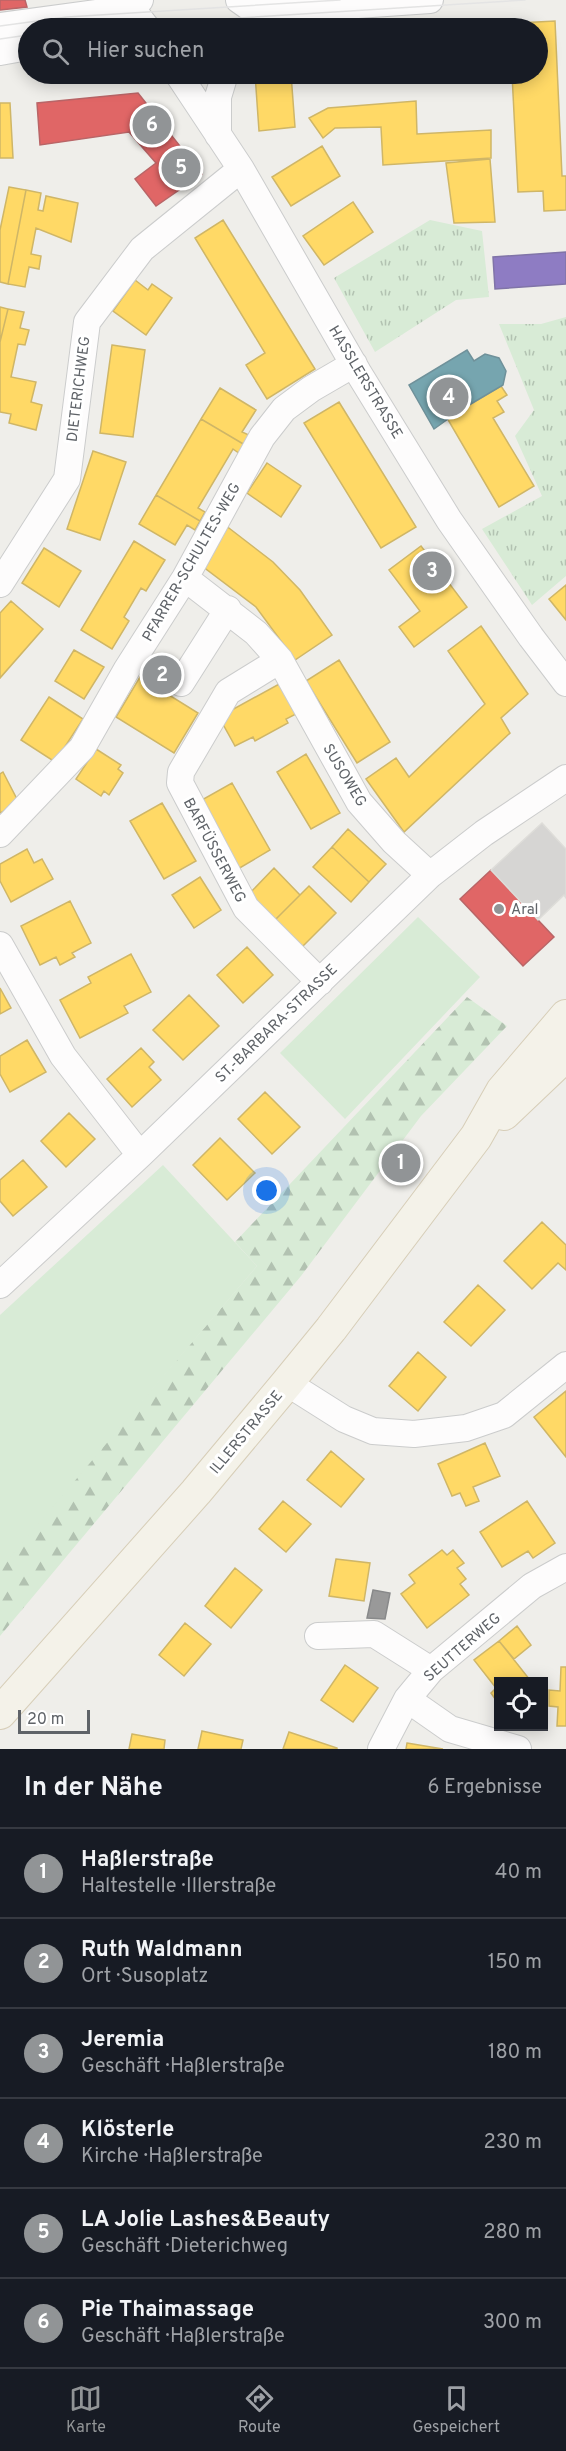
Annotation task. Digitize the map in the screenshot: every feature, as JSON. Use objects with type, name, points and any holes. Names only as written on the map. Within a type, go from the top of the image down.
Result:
[{"type":"main road","name":"ILLERSTRASSE","points":[[0,1713],[196,1492],[331,1329],[476,1137],[502,1091],[566,1016]]},
{"type":"main road","name":"ILLERSTRASSE","points":[[476,1137],[518,1103],[566,1055]]},
{"type":"street","points":[[244,8],[430,0]]},
{"type":"street","points":[[60,18],[133,3],[141,18]]},
{"type":"street","points":[[0,26],[18,24]]},
{"type":"street","points":[[0,52],[18,49]]},
{"type":"street","name":"HASSLERSTRASSE","points":[[185,84],[241,170],[354,364],[449,520],[531,638],[566,683]]},
{"type":"street","points":[[218,135],[218,97],[222,84]]},
{"type":"street","name":"DIETERICHWEG","points":[[0,584],[67,479],[87,322],[142,249],[241,170]]},
{"type":"street","name":"PFARRER-SCHULTES-WEG","points":[[0,834],[82,748],[127,669],[185,578],[262,437],[284,409],[311,389],[354,364]]},
{"type":"street","name":"SUSOWEG","points":[[185,578],[228,609],[256,633],[280,660],[359,802],[394,842],[430,875]]},
{"type":"street","points":[[181,682],[228,609]]},
{"type":"street","name":"BARFÜSSERWEG","points":[[280,660],[228,692],[181,772],[180,783],[246,908],[320,982]]},
{"type":"street","name":"ST.-BARBARA-STRASSE","points":[[0,1285],[140,1155],[430,875],[484,833],[566,778]]},
{"type":"street","points":[[0,945],[63,1056],[140,1155]]},
{"type":"street","points":[[286,1383],[344,1419],[373,1431],[414,1434],[466,1428],[504,1414],[566,1365]]},
{"type":"street","name":"SEUTTERWEG","points":[[381,1749],[407,1699],[431,1670],[532,1586],[566,1566]]},
{"type":"street","points":[[318,1636],[374,1634],[431,1670]]},
{"type":"street","points":[[407,1699],[450,1729],[518,1749]]},
{"type":"green space","points":[[430,220],[482,231],[489,297],[456,300],[375,352],[334,278]]},
{"type":"green space","points":[[566,317],[566,576],[532,605],[482,529],[542,496],[515,436],[534,410],[499,324],[541,324]]},
{"type":"green space","points":[[418,917],[480,977],[345,1119],[280,1053]]},
{"type":"green space","points":[[467,997],[507,1026],[421,1116],[301,1276],[0,1636],[0,1567],[257,1266],[235,1242]]},
{"type":"green space","points":[[163,1165],[257,1266],[0,1569],[0,1315]]},
{"type":"building: Wohnen","points":[[548,21],[555,21],[562,176],[566,176],[566,210],[544,211],[543,191],[518,192],[513,84],[548,84]]},
{"type":"building: Wohnen","points":[[256,84],[292,84],[295,127],[259,131]]},
{"type":"building: Wohnen","points":[[416,101],[417,134],[491,130],[491,158],[383,165],[381,127],[335,128],[323,138],[309,118],[328,108]]},
{"type":"building: Wohnen","points":[[0,103],[10,103],[13,158],[0,158]]},
{"type":"building: Wohnen","points":[[322,146],[340,176],[291,206],[272,177]]},
{"type":"building: Wohnen","points":[[490,159],[495,222],[454,223],[446,163]]},
{"type":"building: Wohnen","points":[[9,187],[26,190],[8,284],[0,282],[0,230]]},
{"type":"building: Wohnen","points":[[26,190],[41,193],[38,210],[43,211],[46,196],[78,203],[71,242],[36,228],[31,254],[41,256],[39,269],[29,267],[25,287],[8,284]]},
{"type":"building: Wohnen","points":[[353,202],[373,232],[324,265],[303,236]]},
{"type":"building: Wohnen","points":[[223,220],[315,369],[267,399],[246,365],[265,353],[195,238]]},
{"type":"building: Wohnen","points":[[135,280],[148,290],[152,284],[172,298],[146,335],[113,311]]},
{"type":"building: Wohnen","points":[[0,307],[8,309],[0,342]]},
{"type":"building: Wohnen","points":[[8,309],[24,312],[20,328],[29,330],[25,345],[18,344],[11,377],[36,382],[31,402],[42,405],[36,430],[9,423],[11,414],[0,412],[0,342]]},
{"type":"building: Wohnen","points":[[112,345],[145,350],[133,437],[100,433]]},
{"type":"building: Wohnen","points":[[501,386],[507,395],[497,401],[504,412],[493,418],[534,486],[499,507],[447,418]]},
{"type":"building: Wohnen","points":[[220,388],[256,410],[242,432],[251,436],[245,445],[201,419]]},
{"type":"building: Wohnen","points":[[339,402],[416,527],[381,548],[304,423]]},
{"type":"building: Wohnen","points":[[201,419],[245,445],[240,454],[233,449],[198,508],[205,512],[200,521],[156,495]]},
{"type":"building: Wohnen","points":[[93,451],[126,462],[100,540],[67,529]]},
{"type":"building: Wohnen","points":[[267,463],[301,486],[281,517],[247,493]]},
{"type":"building: Wohnen","points":[[156,495],[200,521],[195,530],[187,525],[175,545],[139,524]]},
{"type":"building: Wohnen","points":[[225,525],[273,562],[300,590],[332,635],[295,660],[256,607],[202,566]]},
{"type":"building: Wohnen","points":[[134,541],[165,560],[146,591],[141,588],[124,617],[129,621],[112,649],[81,630]]},
{"type":"building: Wohnen","points":[[421,546],[467,607],[414,647],[399,627],[420,611],[389,570]]},
{"type":"building: Wohnen","points":[[44,548],[81,571],[59,607],[22,583]]},
{"type":"building: Wohnen","points":[[566,585],[566,620],[549,599]]},
{"type":"building: Wohnen","points":[[11,601],[43,629],[0,678],[0,613]]},
{"type":"building: Wohnen","points":[[481,626],[528,694],[501,718],[510,733],[404,832],[366,779],[396,758],[409,777],[485,704],[448,651]]},
{"type":"building: Wohnen","points":[[74,650],[104,667],[84,699],[55,681]]},
{"type":"building: Wohnen","points":[[339,660],[390,742],[357,763],[306,681]]},
{"type":"building: Wohnen","points":[[140,677],[198,713],[174,753],[116,717]]},
{"type":"building: Wohnen","points":[[281,683],[298,713],[286,719],[288,723],[255,741],[253,737],[235,746],[219,717]]},
{"type":"building: Wohnen","points":[[49,697],[83,719],[55,762],[21,740]]},
{"type":"building: Wohnen","points":[[96,749],[121,765],[118,769],[123,773],[109,795],[104,791],[101,796],[76,779]]},
{"type":"building: Wohnen","points":[[306,754],[340,813],[311,829],[277,772]]},
{"type":"building: Wohnen","points":[[3,772],[19,803],[0,813],[0,774]]},
{"type":"building: Wohnen","points":[[232,783],[270,850],[238,869],[200,801]]},
{"type":"building: Wohnen","points":[[162,803],[196,861],[164,879],[130,821]]},
{"type":"building: Wohnen","points":[[348,829],[386,864],[369,882],[332,847]]},
{"type":"building: Wohnen","points":[[332,847],[369,882],[351,902],[313,867]]},
{"type":"building: Wohnen","points":[[27,849],[34,863],[42,859],[53,879],[11,902],[0,881],[0,864]]},
{"type":"building: Wohnen","points":[[274,868],[300,895],[275,920],[249,894]]},
{"type":"building: Wohnen","points":[[200,877],[221,910],[194,928],[172,895]]},
{"type":"building: Wohnen","points":[[309,886],[336,913],[302,947],[275,920]]},
{"type":"building: Wohnen","points":[[70,901],[91,943],[72,953],[75,957],[60,965],[56,957],[40,965],[21,926]]},
{"type":"building: Wohnen","points":[[247,947],[273,975],[243,1003],[217,975]]},
{"type":"building: Wohnen","points":[[131,954],[151,992],[124,1006],[128,1013],[80,1038],[60,1000],[91,983],[88,977]]},
{"type":"building: Wohnen","points":[[0,988],[11,1008],[0,1014]]},
{"type":"building: Wohnen","points":[[189,995],[219,1026],[183,1060],[153,1030]]},
{"type":"building: Wohnen","points":[[27,1040],[46,1072],[10,1092],[0,1074],[0,1056]]},
{"type":"building: Wohnen","points":[[141,1048],[154,1062],[149,1067],[161,1080],[132,1107],[107,1079]]},
{"type":"building: Wohnen","points":[[265,1092],[300,1127],[272,1154],[238,1119]]},
{"type":"building: Wohnen","points":[[69,1113],[95,1139],[66,1167],[41,1141]]},
{"type":"building: Wohnen","points":[[220,1138],[255,1173],[227,1200],[193,1165]]},
{"type":"building: Wohnen","points":[[23,1160],[47,1187],[13,1216],[0,1201],[0,1180]]},
{"type":"building: Wohnen","points":[[542,1222],[566,1245],[566,1270],[558,1263],[532,1289],[504,1261]]},
{"type":"building: Wohnen","points":[[478,1285],[505,1310],[471,1346],[444,1322]]},
{"type":"building: Wohnen","points":[[418,1352],[446,1377],[418,1411],[389,1386]]},
{"type":"building: Wohnen","points":[[566,1391],[566,1457],[534,1417]]},
{"type":"building: Wohnen","points":[[485,1443],[500,1476],[473,1487],[479,1501],[466,1506],[460,1493],[452,1496],[438,1464]]},
{"type":"building: Wohnen","points":[[331,1451],[364,1479],[341,1507],[307,1480]]},
{"type":"building: Wohnen","points":[[283,1501],[311,1524],[286,1552],[259,1529]]},
{"type":"building: Wohnen","points":[[527,1501],[555,1543],[533,1558],[528,1551],[502,1567],[480,1532]]},
{"type":"building: Wohnen","points":[[442,1550],[447,1555],[453,1550],[464,1563],[457,1568],[466,1579],[460,1584],[469,1595],[427,1628],[401,1594],[415,1583],[409,1575]]},
{"type":"building: Wohnen","points":[[336,1559],[370,1563],[364,1601],[329,1596]]},
{"type":"building: Wohnen","points":[[235,1568],[262,1590],[231,1628],[205,1606]]},
{"type":"building: Wohnen","points":[[185,1623],[211,1644],[184,1676],[159,1655]]},
{"type":"building: Wohnen","points":[[517,1626],[531,1645],[514,1659],[499,1641]]},
{"type":"building: Wohnen","points":[[499,1641],[528,1677],[494,1677],[494,1685],[474,1660]]},
{"type":"building: Wohnen","points":[[345,1665],[378,1688],[353,1722],[321,1700]]},
{"type":"building: Wohnen","points":[[561,1667],[566,1667],[566,1726],[557,1726],[558,1707],[549,1706],[549,1690],[560,1691]]},
{"type":"building: Wohnen","points":[[202,1731],[243,1740],[241,1749],[198,1749]]},
{"type":"building: Wohnen","points":[[289,1732],[337,1748],[337,1749],[283,1749]]},
{"type":"building: Wohnen","points":[[132,1734],[165,1740],[164,1749],[129,1749]]},
{"type":"building: Wohnen","points":[[407,1743],[443,1749],[406,1749]]},
{"type":"building: Handel","points":[[0,0],[25,0],[27,7],[0,10]]},
{"type":"building: Handel","points":[[138,93],[202,174],[156,206],[135,179],[156,163],[129,132],[40,145],[37,103]]},
{"type":"building: Handel","name":"Aral","points":[[491,870],[554,937],[523,966],[460,899]]},
{"type":"building: Büros","points":[[566,252],[566,284],[495,289],[493,257]]},
{"type":"building: Öffentlich","points":[[467,350],[474,361],[485,354],[499,358],[506,371],[503,385],[447,418],[434,429],[409,385]]},
{"type":"building: Industrie","points":[[373,1590],[390,1593],[385,1619],[367,1618]]},
{"type":"building: Sonstige","points":[[542,823],[566,849],[566,898],[564,895],[538,920],[491,870]]},
{"type":"tram line","points":[[60,18],[340,0]]},
{"type":"tram line","points":[[238,18],[525,0]]},
{"type":"tram line","points":[[0,26],[18,24]]},
{"type":"tram line","points":[[0,39],[18,36]]},
{"type":"place","name":"Pie Thaimassage","points":[[152,125]]},
{"type":"place","name":"LA Jolie Lashes&Beauty","points":[[181,168]]},
{"type":"place","name":"Klösterle","points":[[449,397]]},
{"type":"place","name":"Jeremia","points":[[432,571]]},
{"type":"place","name":"Ruth Waldmann","points":[[162,675]]},
{"type":"place","name":"Aral","points":[[499,909]]},
{"type":"place","name":"Haßlerstraße","points":[[401,1163]]}]
